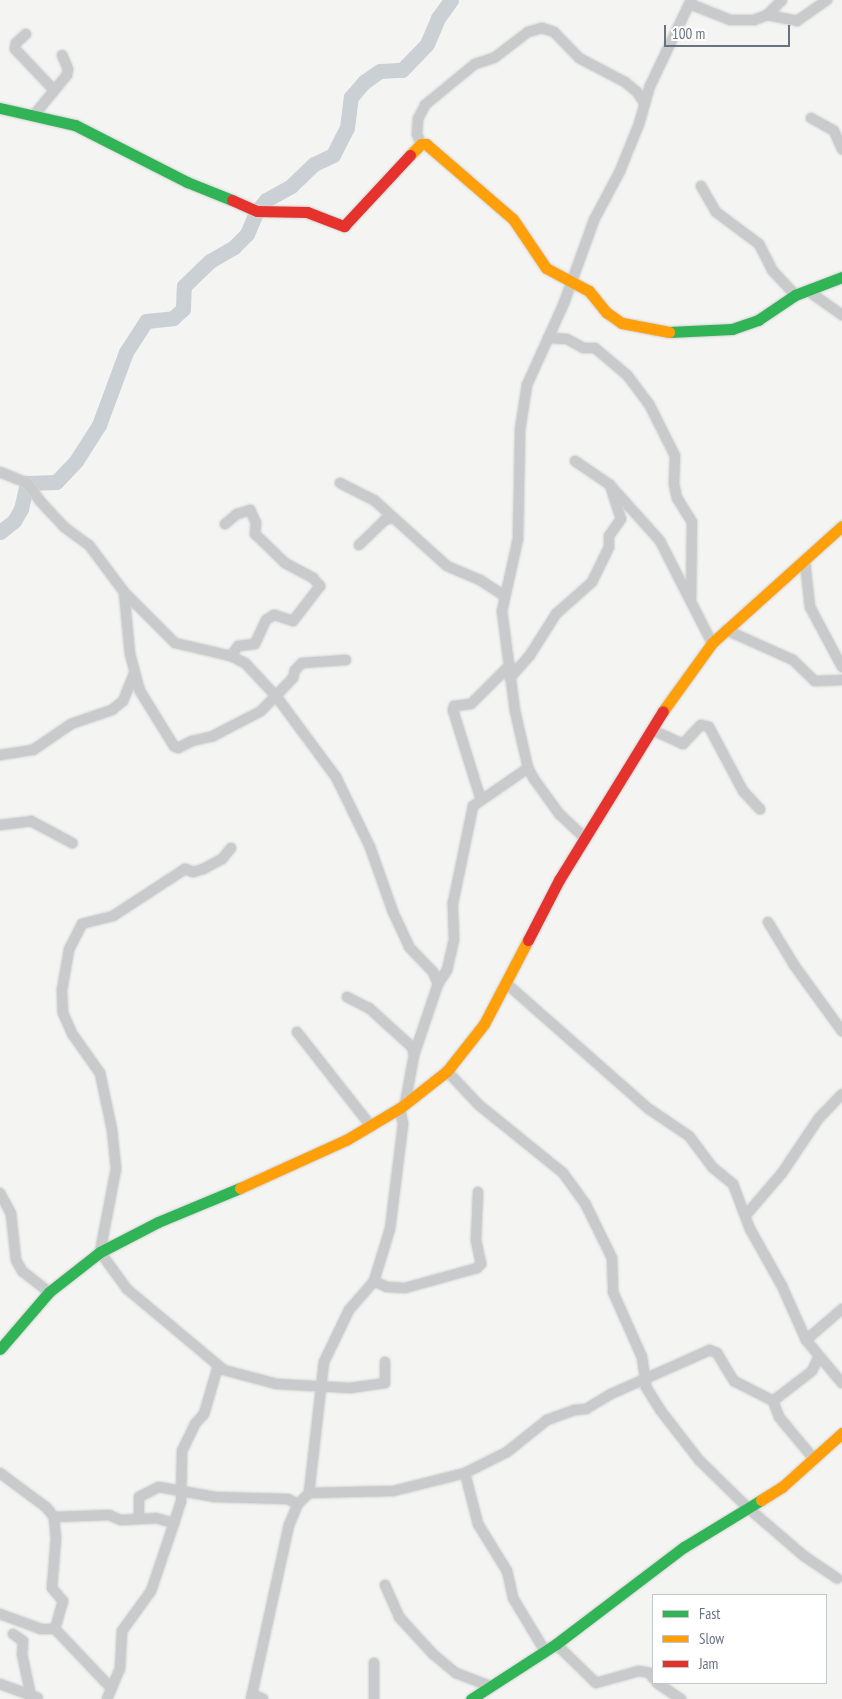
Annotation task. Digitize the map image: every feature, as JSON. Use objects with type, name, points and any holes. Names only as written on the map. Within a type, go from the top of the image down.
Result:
[{"type":"street","points":[[584,837],[560,815],[528,768],[510,678],[503,595],[518,539],[520,430],[527,385],[541,359],[594,220],[620,171],[645,104],[690,2],[730,20],[754,20],[767,15],[782,0]]},
{"type":"street","points":[[767,15],[797,21],[828,0]]},
{"type":"street","points":[[421,144],[417,134],[418,119],[425,105],[475,64],[494,58],[528,32],[542,28],[554,32],[579,58],[625,82],[638,92],[645,104]]},
{"type":"street","points":[[26,34],[16,43],[15,49],[53,89]]},
{"type":"street","points":[[34,115],[53,89],[68,75],[68,69],[62,55]]},
{"type":"street","points":[[0,108],[75,125],[187,182],[257,211],[307,212],[344,226],[421,144]]},
{"type":"street","points":[[811,118],[834,131],[842,149]]},
{"type":"street","points":[[421,144],[426,144],[513,219],[546,268],[572,280],[622,323],[667,332],[732,329],[758,320],[795,295],[842,277]]},
{"type":"street","points":[[701,186],[716,212],[759,244],[772,270],[795,295]]},
{"type":"street","points":[[808,291],[842,315]]},
{"type":"street","points":[[548,338],[567,339],[583,348],[596,348],[627,375],[649,404],[675,456],[674,484],[677,498],[692,522],[691,600]]},
{"type":"street","points":[[575,460],[610,485],[660,541],[712,643]]},
{"type":"street","points":[[0,472],[28,483],[64,527],[89,545],[124,592],[175,643],[231,656],[245,663],[276,696],[336,777],[370,847],[392,912],[409,947],[433,972],[438,984]]},
{"type":"street","points":[[340,483],[374,500],[447,566],[480,580],[503,595]]},
{"type":"street","points":[[510,678],[530,655],[556,614],[592,582],[609,547],[609,536],[621,519],[610,485]]},
{"type":"street","points":[[225,524],[237,514],[250,510],[256,523],[255,534],[284,563],[313,578],[320,586],[294,621],[274,615],[266,620],[255,644],[238,646],[231,656]]},
{"type":"street","points":[[359,545],[385,520],[392,518]]},
{"type":"street","points":[[0,1349],[49,1292],[100,1252],[158,1222],[292,1166],[371,1126],[403,1106],[447,1071],[484,1024],[508,984],[536,923],[584,837],[680,684],[712,643],[805,562],[842,526]]},
{"type":"street","points":[[805,562],[810,607],[842,667]]},
{"type":"street","points":[[124,592],[134,672],[146,702],[178,748],[192,741],[213,736],[261,711],[276,696],[302,663],[346,660]]},
{"type":"street","points":[[726,630],[793,660],[815,681],[842,680]]},
{"type":"street","points":[[481,800],[452,710],[454,706],[471,704],[510,665]]},
{"type":"street","points":[[0,756],[33,750],[71,724],[112,710],[123,701],[134,672]]},
{"type":"street","points":[[652,730],[683,744],[701,725],[709,728],[743,791],[760,808]]},
{"type":"street","points":[[263,1699],[251,1697],[289,1525],[298,1504],[309,1493],[324,1362],[334,1336],[348,1310],[374,1281],[396,1197],[403,1106],[414,1055],[438,984],[447,970],[454,940],[453,903],[473,806],[528,768]]},
{"type":"street","points":[[0,825],[31,821],[72,843]]},
{"type":"street","points":[[231,848],[222,859],[204,870],[180,872],[113,916],[82,924],[70,950],[62,990],[63,1013],[73,1035],[100,1073],[112,1130],[116,1169],[100,1252],[127,1289],[218,1366],[277,1384],[320,1389],[382,1385],[386,1381],[386,1362]]},
{"type":"street","points":[[768,922],[794,965],[842,1031]]},
{"type":"street","points":[[508,984],[649,1109],[689,1136],[712,1168],[733,1184],[806,1340],[818,1358],[842,1383]]},
{"type":"street","points":[[347,997],[369,1008],[412,1047],[414,1055]]},
{"type":"street","points":[[297,1032],[371,1126]]},
{"type":"street","points":[[447,1071],[479,1105],[563,1173],[584,1203],[612,1258],[613,1292],[642,1357],[644,1379],[650,1396],[699,1460],[747,1507],[804,1556],[837,1578]]},
{"type":"street","points":[[746,1215],[782,1173],[819,1118],[842,1094]]},
{"type":"street","points":[[374,1281],[387,1287],[404,1288],[477,1268],[481,1264],[476,1240],[478,1192]]},
{"type":"street","points":[[0,1194],[11,1214],[16,1260],[22,1271],[49,1292]]},
{"type":"street","points":[[806,1340],[842,1309]]},
{"type":"street","points":[[309,1493],[393,1491],[465,1473],[506,1452],[547,1420],[574,1410],[586,1409],[644,1379],[710,1350],[717,1353],[734,1381],[773,1401],[779,1417],[814,1459]]},
{"type":"street","points":[[773,1401],[812,1371],[818,1358]]},
{"type":"street","points":[[107,1699],[110,1687],[120,1669],[122,1631],[151,1591],[181,1502],[182,1451],[195,1424],[204,1414],[218,1366]]},
{"type":"street","points":[[471,1699],[556,1644],[670,1557],[747,1507],[782,1487],[842,1433]]},
{"type":"street","points":[[0,1473],[46,1506],[54,1517],[56,1554],[52,1588],[63,1601],[55,1629]]},
{"type":"street","points":[[465,1473],[478,1524],[507,1571],[513,1598],[545,1651]]},
{"type":"street","points":[[139,1518],[138,1502],[144,1494],[159,1486],[180,1488],[215,1497],[288,1499],[298,1504]]},
{"type":"street","points":[[54,1517],[97,1514],[121,1520],[139,1518],[174,1523]]},
{"type":"street","points":[[385,1584],[399,1617],[433,1654],[456,1673],[490,1686]]},
{"type":"street","points":[[0,1614],[42,1629],[55,1629],[110,1687]]},
{"type":"street","points":[[0,1684],[34,1697],[22,1654],[23,1641],[13,1634]]},
{"type":"street","points":[[556,1644],[596,1683],[639,1671],[650,1673],[652,1676]]},
{"type":"street","points":[[374,1662],[374,1699]]},
{"type":"street","points":[[658,1684],[681,1699]]},
{"type":"waterway","points":[[0,532],[14,521],[21,509],[27,483],[56,482],[76,461],[99,425],[126,352],[146,321],[173,318],[183,309],[184,286],[210,261],[234,247],[247,234],[257,211],[266,200],[291,186],[314,164],[333,155],[347,128],[351,97],[364,82],[380,71],[402,70],[427,44],[438,18],[451,0]]},
{"type":"traffic: fast","points":[[0,108],[75,125],[187,182],[232,200]]},
{"type":"traffic: fast","points":[[669,332],[732,329],[758,320],[795,295],[842,277]]},
{"type":"traffic: fast","points":[[0,1349],[49,1292],[100,1252],[158,1222],[240,1188]]},
{"type":"traffic: fast","points":[[471,1699],[556,1644],[684,1547],[761,1500]]},
{"type":"traffic: slow","points":[[410,155],[421,144],[426,144],[513,219],[546,268],[589,291],[606,312],[622,323],[669,332]]},
{"type":"traffic: slow","points":[[663,711],[712,643],[842,526]]},
{"type":"traffic: slow","points":[[240,1188],[346,1140],[400,1108],[447,1071],[484,1024],[528,940]]},
{"type":"traffic: slow","points":[[761,1500],[782,1487],[842,1433]]},
{"type":"traffic: jam","points":[[232,200],[257,211],[307,212],[344,226],[410,155]]},
{"type":"traffic: jam","points":[[528,940],[559,880],[663,711]]}]
